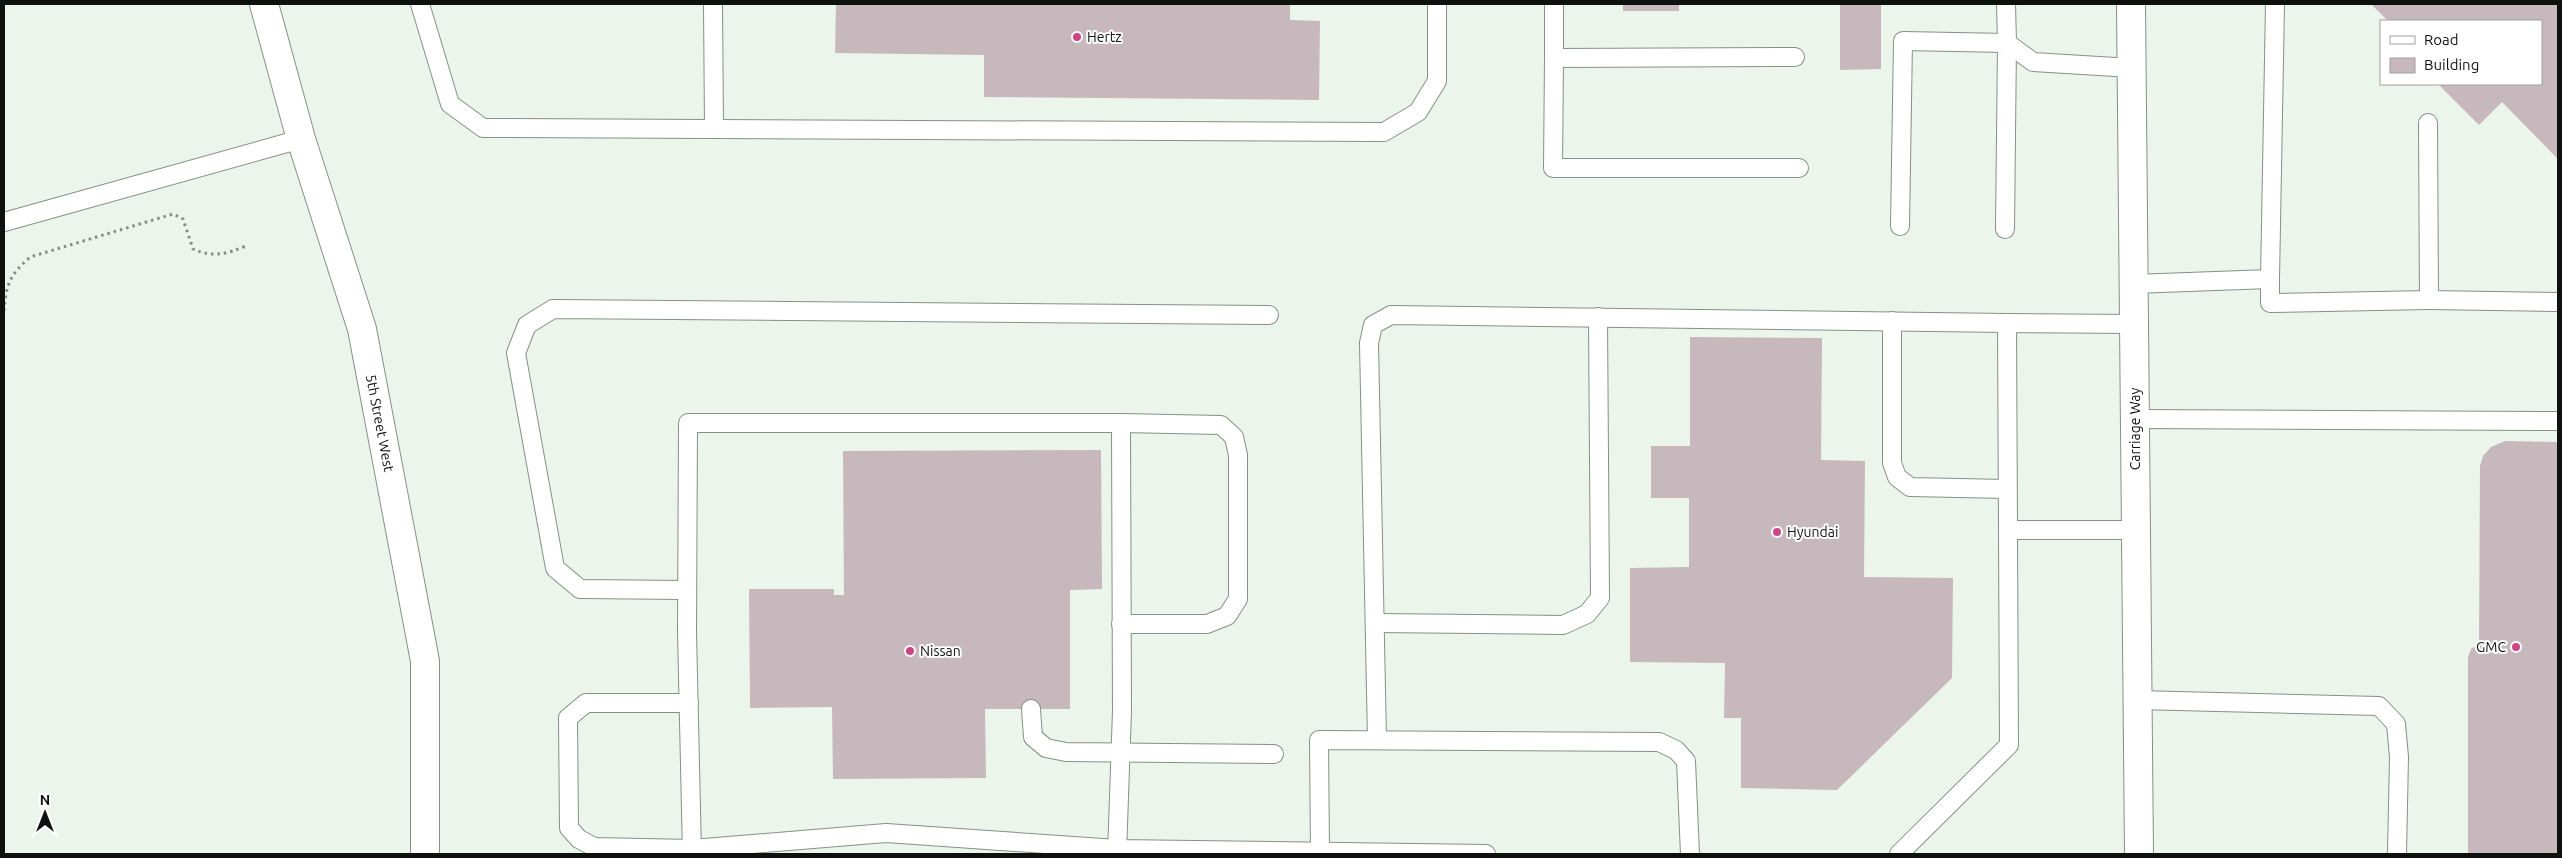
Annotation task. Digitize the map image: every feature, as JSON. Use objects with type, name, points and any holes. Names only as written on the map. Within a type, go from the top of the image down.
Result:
[{"type":"street","name":"5th Street West","points":[[264,4],[302,138],[362,329],[425,661],[425,854]]},
{"type":"street","name":"Carriage Way","points":[[2131,4],[2139,854]]},
{"type":"lane","points":[[420,4],[450,104],[483,128],[1384,132],[1418,112],[1437,81],[1437,4]]},
{"type":"lane","points":[[713,4],[714,128]]},
{"type":"lane","points":[[1554,4],[1553,168],[1800,168]]},
{"type":"lane","points":[[2005,230],[2006,4]]},
{"type":"lane","points":[[2275,4],[2270,303],[2429,300],[2558,302]]},
{"type":"lane","points":[[1900,226],[1902,41],[2007,43],[2033,62],[2132,68]]},
{"type":"lane","points":[[1554,58],[1795,57]]},
{"type":"lane","points":[[2428,123],[2429,300]]},
{"type":"lane","points":[[4,222],[302,138]]},
{"type":"lane","points":[[2133,284],[2270,279]]},
{"type":"lane","points":[[687,590],[580,589],[555,568],[516,353],[528,325],[553,309],[1269,315]]},
{"type":"lane","points":[[1377,740],[1369,343],[1373,325],[1390,315],[1598,316],[2134,324]]},
{"type":"lane","points":[[1375,623],[1564,625],[1587,614],[1600,598],[1598,316]]},
{"type":"lane","points":[[1892,321],[1892,463],[1897,477],[1910,488],[2007,489]]},
{"type":"lane","points":[[1899,854],[2009,745],[2007,323]]},
{"type":"lane","points":[[2135,419],[2558,421]]},
{"type":"lane","points":[[692,851],[687,590],[688,423],[1121,423],[1221,425],[1234,437],[1238,465],[1238,599],[1226,616],[1207,624],[1121,624]]},
{"type":"lane","points":[[1117,852],[1120,752],[1121,423]]},
{"type":"lane","points":[[2008,530],[2136,530]]},
{"type":"lane","points":[[2138,700],[2379,706],[2396,724],[2399,757],[2397,854]]},
{"type":"lane","points":[[689,703],[586,703],[576,709],[568,718],[569,828],[579,839],[594,847],[692,851],[886,833],[1117,852],[1486,854]]},
{"type":"lane","points":[[1031,709],[1033,737],[1046,748],[1066,752],[1274,754]]},
{"type":"lane","points":[[1320,852],[1319,740],[1377,740],[1659,742],[1676,750],[1686,761],[1690,854]]},
{"type":"path","points":[[4,311],[6,291],[13,272],[30,257],[173,214],[183,219],[193,249],[205,254],[222,256],[246,246]]},
{"type":"building","name":"Hertz","points":[[836,4],[1290,4],[1290,20],[1320,21],[1319,100],[984,97],[984,55],[835,53]]},
{"type":"building","points":[[1623,4],[1679,4],[1679,11],[1623,11]]},
{"type":"building","points":[[1840,4],[1881,4],[1881,69],[1840,70]]},
{"type":"building","points":[[2371,4],[2558,4],[2558,159],[2502,102],[2479,125],[2439,85],[2542,85],[2542,20],[2387,20]]},
{"type":"building","name":"Hyundai","points":[[1690,337],[1822,338],[1821,460],[1865,461],[1864,577],[1953,578],[1952,678],[1837,790],[1741,788],[1741,718],[1724,718],[1725,663],[1630,662],[1630,568],[1689,567],[1689,498],[1651,498],[1651,446],[1690,446]]},
{"type":"building","name":"GMC","points":[[2505,441],[2558,442],[2558,854],[2468,854],[2468,657],[2471,649],[2479,644],[2480,466],[2483,456],[2491,447]]},
{"type":"building","name":"Nissan","points":[[1101,450],[1102,589],[1070,590],[1070,709],[985,709],[986,778],[833,779],[832,707],[750,708],[749,589],[834,589],[834,595],[844,595],[843,451]]},
{"type":"place","name":"Hertz","points":[[1077,37]]},
{"type":"place","name":"Hyundai","points":[[1777,532]]},
{"type":"place","name":"GMC","points":[[2516,647]]},
{"type":"place","name":"Nissan","points":[[910,651]]}]
